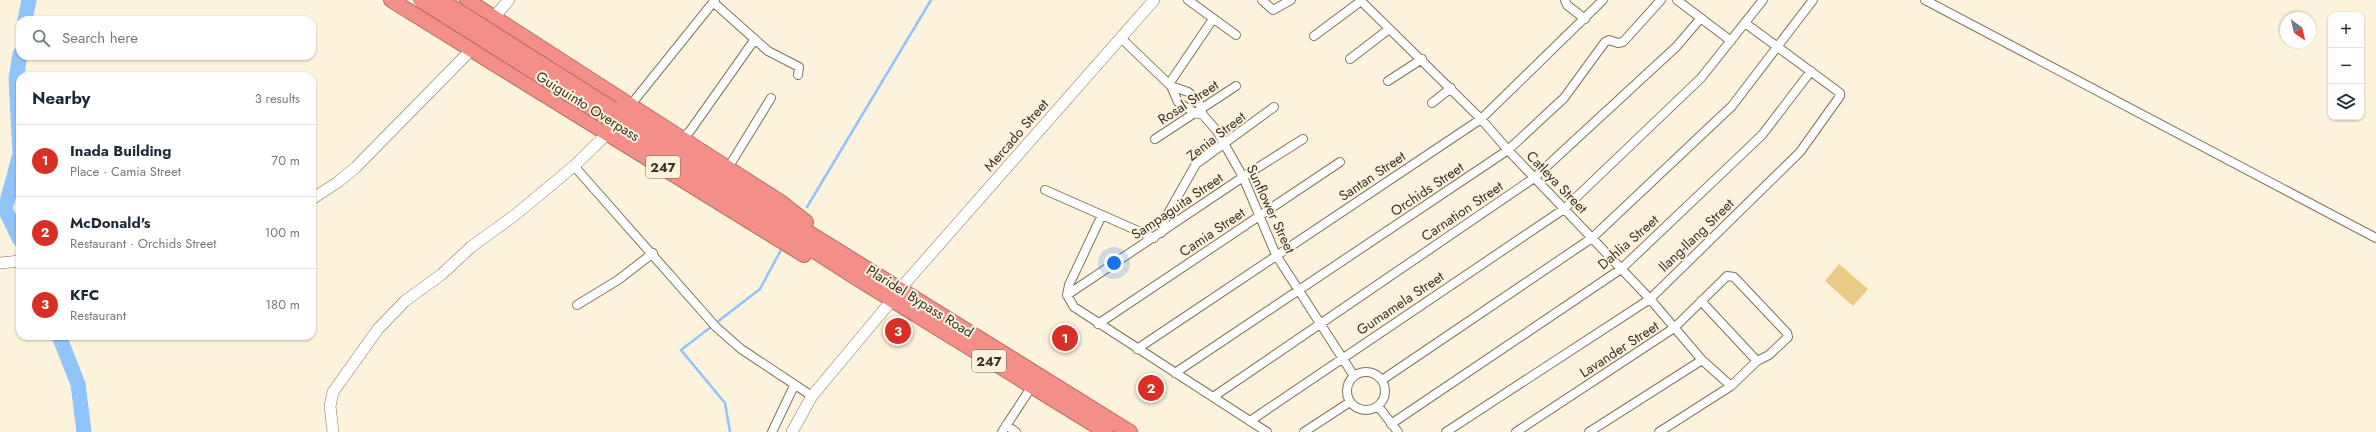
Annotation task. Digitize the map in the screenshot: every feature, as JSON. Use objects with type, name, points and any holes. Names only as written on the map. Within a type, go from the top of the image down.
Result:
[{"type":"highway","points":[[391,0],[470,51]]},
{"type":"highway","name":"Guiguinto Overpass","points":[[420,0],[852,259]]},
{"type":"highway","name":"Guiguinto Overpass","points":[[441,0],[858,279]]},
{"type":"highway","points":[[467,0],[494,17]]},
{"type":"highway","name":"247","points":[[494,17],[782,203],[852,259]]},
{"type":"highway","name":"247","points":[[470,51],[608,133],[766,232],[821,264],[858,279]]},
{"type":"highway","name":"Plaridel Bypass Road","points":[[852,259],[896,294],[1101,431]]},
{"type":"highway","name":"Plaridel Bypass Road","points":[[858,279],[896,294],[1130,432]]},
{"type":"street","points":[[494,17],[509,0]]},
{"type":"street","name":"Mercado Street","points":[[792,432],[812,396],[896,294],[1122,39],[1154,0]]},
{"type":"street","points":[[1188,0],[1236,35]]},
{"type":"street","points":[[1262,0],[1273,10],[1291,0]]},
{"type":"street","points":[[1565,0],[1567,5],[1585,19]]},
{"type":"street","name":"Santan Street","points":[[1137,349],[1481,119],[1585,19],[1602,0]]},
{"type":"street","name":"Orchids Street","points":[[1175,373],[1300,291],[1508,150],[1564,98],[1605,42],[1609,40],[1618,43],[1623,42],[1661,0]]},
{"type":"street","points":[[1677,0],[1731,41]]},
{"type":"street","name":"Gumamela Street","points":[[1250,421],[1564,209],[1701,78],[1763,0]]},
{"type":"street","points":[[1382,380],[1592,238],[1732,106],[1779,47],[1813,0]]},
{"type":"street","points":[[1925,0],[2376,238]]},
{"type":"street","points":[[630,106],[714,1],[768,51],[799,67],[798,75]]},
{"type":"street","points":[[1314,36],[1360,1]]},
{"type":"street","name":"Catleya Street","points":[[1360,1],[1422,59],[1481,119],[1534,178],[1650,298],[1702,360],[1731,386]]},
{"type":"street","name":"Carnation Street","points":[[1213,397],[1534,178],[1676,47],[1701,18]]},
{"type":"street","points":[[1170,85],[1213,19]]},
{"type":"street","name":"Ilang-Ilang Street","points":[[1446,432],[1650,298],[1800,152],[1840,96],[1838,91],[1745,23]]},
{"type":"street","points":[[1350,59],[1389,29]]},
{"type":"street","points":[[681,139],[690,131],[755,39]]},
{"type":"street","name":"Sunflower Street","points":[[1122,39],[1170,85],[1178,102],[1200,112],[1217,131],[1243,177],[1261,215],[1276,255],[1354,376]]},
{"type":"street","points":[[316,196],[338,182],[356,167],[470,51]]},
{"type":"street","points":[[1388,81],[1422,59]]},
{"type":"street","name":"Dahlia Street","points":[[1391,424],[1621,269],[1762,134],[1811,71]]},
{"type":"street","name":"Sunflower Street","points":[[1170,85],[1188,92],[1198,100],[1200,112]]},
{"type":"street","name":"Rosal Street","points":[[1155,139],[1200,112],[1236,86]]},
{"type":"street","points":[[1432,103],[1451,88]]},
{"type":"street","points":[[728,168],[771,98]]},
{"type":"street","name":"Zenia Street","points":[[1157,236],[1196,164],[1274,107]]},
{"type":"street","points":[[333,432],[330,406],[333,392],[386,320],[405,301],[442,274],[471,247],[515,215],[574,166],[608,133]]},
{"type":"street","name":"Sampaguita Street","points":[[1067,296],[1243,177],[1303,139]]},
{"type":"street","name":"Camia Street","points":[[1098,324],[1340,162]]},
{"type":"street","points":[[574,166],[653,253],[716,327],[741,349],[794,386],[812,396]]},
{"type":"street","points":[[1045,190],[1102,215],[1157,236]]},
{"type":"street","points":[[1102,215],[1069,285],[1067,296],[1070,304],[1098,324],[1268,432]]},
{"type":"street","points":[[576,305],[618,280],[653,253]]},
{"type":"street","points":[[0,263],[16,261]]},
{"type":"street","name":"Lavander Street","points":[[1516,432],[1674,328],[1727,276],[1734,277],[1787,333],[1786,340],[1769,355],[1757,361]]},
{"type":"street","points":[[1660,432],[1731,386],[1757,361],[1701,301]]},
{"type":"street","points":[[1588,432],[1702,360]]},
{"type":"street","points":[[1360,373],[1372,373],[1382,380],[1384,385],[1384,397],[1378,406],[1372,409],[1360,409],[1350,402],[1348,397],[1348,386],[1354,376],[1360,373]]},
{"type":"street","points":[[772,432],[794,386]]},
{"type":"street","points":[[1016,432],[1004,429],[1032,386]]},
{"type":"street","points":[[1304,432],[1350,402]]},
{"type":"street","points":[[1378,406],[1398,432]]},
{"type":"shaded area","points":[[1839,264],[1868,289],[1853,306],[1825,281]]},
{"type":"waterway","points":[[26,16],[29,0]]},
{"type":"waterway","points":[[807,207],[931,0]]},
{"type":"waterway","points":[[17,72],[19,60]]},
{"type":"waterway","points":[[16,169],[5,209],[16,232]]},
{"type":"waterway","points":[[730,432],[725,403],[681,350],[760,289],[782,248]]},
{"type":"waterway","points":[[61,340],[78,384],[84,432]]},
{"type":"place","name":"KFC","points":[[898,331]]},
{"type":"place","name":"Inada Building","points":[[1065,338]]},
{"type":"place","name":"McDonald's","points":[[1151,388]]}]
